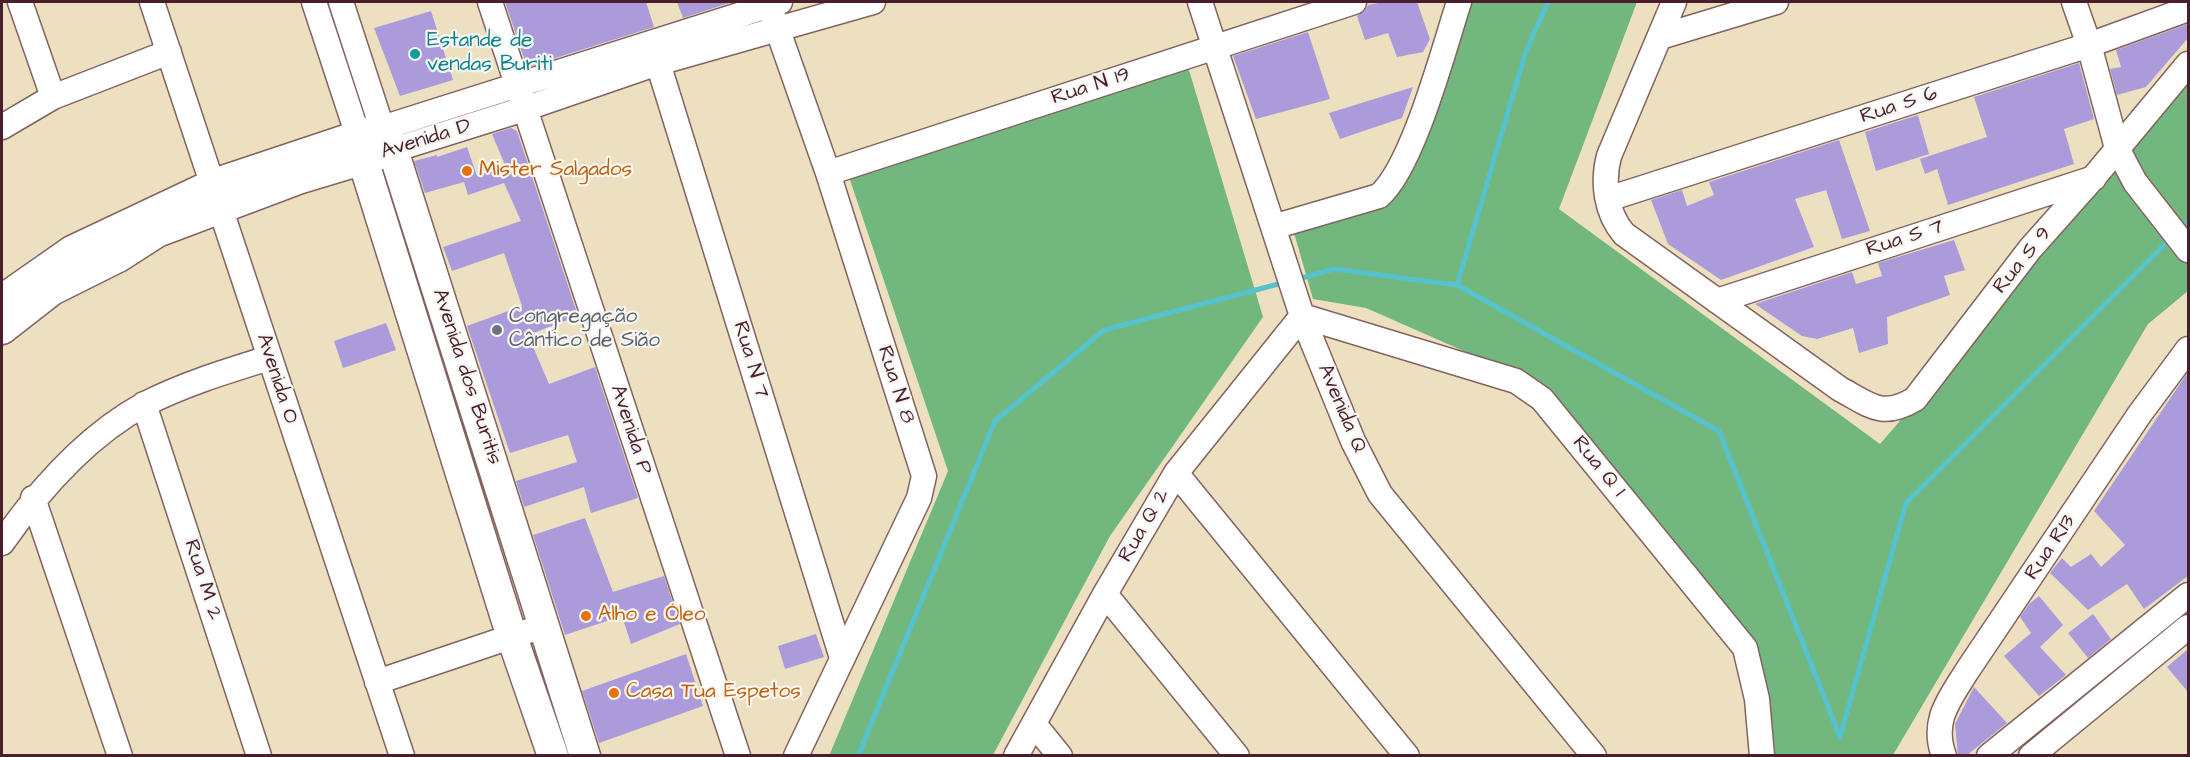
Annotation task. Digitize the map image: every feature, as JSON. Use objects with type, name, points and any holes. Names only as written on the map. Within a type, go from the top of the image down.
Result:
[{"type":"main road","name":"Avenida D","points":[[2,300],[72,251],[218,195],[374,143]]},
{"type":"main road","name":"Avenida dos Buritis","points":[[374,143],[546,625],[585,756]]},
{"type":"main road","name":"Avenida dos Buritis","points":[[374,143],[512,638],[553,756]]},
{"type":"main road","name":"Avenida D","points":[[2,329],[52,290],[117,257],[218,195]]},
{"type":"street","points":[[20,2],[53,98]]},
{"type":"street","name":"Avenida O","points":[[152,2],[218,195],[269,358],[402,756]]},
{"type":"street","name":"Avenida dos Buritis","points":[[314,2],[374,143]]},
{"type":"street","name":"Avenida dos Buritis","points":[[341,2],[374,143]]},
{"type":"street","name":"Avenida P","points":[[490,2],[738,756]]},
{"type":"street","name":"Avenida D","points":[[374,143],[524,109],[658,63],[873,2]]},
{"type":"street","name":"Avenida Q","points":[[1200,2],[1216,46],[1238,125],[1302,316],[1353,441],[1380,494],[1594,756]]},
{"type":"street","name":"Rua N 19","points":[[828,173],[1354,2]]},
{"type":"street","points":[[1273,227],[1378,196],[1390,186],[1410,146],[1460,2]]},
{"type":"street","name":"Rua S 9","points":[[1674,2],[1609,156],[1605,182],[1612,218],[1624,234],[1840,389],[1871,407],[1887,411],[1900,408],[1915,399],[2030,249],[2094,177],[2188,64]]},
{"type":"street","points":[[1660,37],[1776,2]]},
{"type":"street","points":[[2074,2],[2089,45],[2117,148],[2135,182],[2186,246]]},
{"type":"street","name":"Avenida D","points":[[374,143],[516,85],[773,3]]},
{"type":"street","name":"Rua N 8","points":[[773,3],[779,30],[828,173],[924,476],[919,498],[796,756]]},
{"type":"street","name":"Rua S 6","points":[[1608,199],[2089,45],[2188,9]]},
{"type":"street","points":[[2,127],[53,98],[169,52]]},
{"type":"street","name":"Rua N 7","points":[[658,63],[842,658]]},
{"type":"street","name":"Rua S 7","points":[[1717,301],[2094,177]]},
{"type":"street","name":"Rua Q 2","points":[[1017,756],[1105,594],[1176,473],[1302,316]]},
{"type":"street","name":"Rua Q 1","points":[[1302,316],[1516,381],[1542,399],[1745,648],[1757,699],[1762,756]]},
{"type":"street","name":"Rua R13","points":[[1944,756],[1937,734],[1944,710],[1966,671],[2139,415],[2188,349]]},
{"type":"street","points":[[2,543],[33,498],[76,456],[144,404],[214,375],[269,358]]},
{"type":"street","name":"Rua M 2","points":[[144,404],[260,756]]},
{"type":"street","points":[[1176,473],[1407,756]]},
{"type":"street","points":[[33,498],[120,756]]},
{"type":"street","points":[[1105,594],[1237,756]]},
{"type":"street","points":[[1989,756],[2188,595]]},
{"type":"street","points":[[377,682],[546,625]]},
{"type":"street","points":[[2031,756],[2188,627]]},
{"type":"street","points":[[1034,724],[1060,756]]},
{"type":"green space","points":[[1446,2],[1637,2],[1559,209],[1880,444],[2188,85],[2188,291],[2148,324],[1893,755],[1769,755],[1752,645],[1509,371],[1366,308],[1313,299],[1288,212],[1384,196]]},
{"type":"green space","points":[[1186,60],[1263,317],[1110,536],[993,755],[829,756],[948,471],[848,174]]},
{"type":"building","points":[[505,2],[646,2],[654,27],[527,67]]},
{"type":"building","points":[[677,2],[728,2],[729,3],[683,18]]},
{"type":"building","points":[[1383,2],[1417,2],[1430,39],[1423,52],[1397,57],[1388,33],[1365,40],[1357,16],[1364,12],[1368,5]]},
{"type":"building","name":"Estande de vendas Buriti","points":[[431,11],[453,80],[400,96],[374,28]]},
{"type":"building","points":[[2188,24],[2188,38],[2146,87],[2117,95],[2110,69],[2121,67],[2116,50]]},
{"type":"building","points":[[1308,32],[1330,99],[1256,119],[1233,56]]},
{"type":"building","points":[[2079,63],[2094,119],[2064,129],[2074,164],[1948,205],[1937,169],[1925,174],[1920,159],[1987,137],[1974,97]]},
{"type":"building","points":[[1413,87],[1402,118],[1340,139],[1329,113]]},
{"type":"building","points":[[1918,115],[1929,154],[1876,171],[1865,132]]},
{"type":"building","points":[[511,128],[517,131],[578,316],[528,335],[549,384],[595,367],[638,498],[591,513],[584,487],[524,507],[516,481],[577,462],[568,435],[510,453],[467,326],[522,306],[504,253],[452,271],[443,247],[521,221],[504,183],[468,195],[464,182],[425,193],[414,161],[437,155],[437,157],[467,147],[477,176],[505,165],[492,134]]},
{"type":"building","points":[[1839,140],[1870,231],[1842,239],[1826,190],[1795,199],[1814,247],[1721,280],[1668,244],[1651,200],[1682,190],[1687,206],[1714,195],[1709,182]]},
{"type":"building","points":[[1954,240],[1965,270],[1944,276],[1950,295],[1887,317],[1888,344],[1859,353],[1853,328],[1817,339],[1802,336],[1755,304],[1852,272],[1856,284],[1882,276],[1878,263]]},
{"type":"building","points":[[386,323],[396,350],[343,368],[334,341]]},
{"type":"building","points":[[2188,372],[2188,576],[2144,609],[2127,584],[2088,610],[2050,573],[2062,558],[2071,567],[2091,554],[2101,567],[2125,545],[2094,511]]},
{"type":"building","points":[[585,518],[613,592],[664,576],[680,624],[631,644],[622,616],[565,635],[533,535]]},
{"type":"building","points":[[2039,596],[2063,625],[2040,647],[2066,675],[2039,696],[2004,656],[2031,633],[2020,617],[2029,604]]},
{"type":"building","points":[[2093,614],[2111,639],[2088,658],[2068,633]]},
{"type":"building","points":[[816,634],[824,657],[785,669],[778,646]]},
{"type":"building","points":[[2188,649],[2188,692],[2167,667]]},
{"type":"building","points":[[686,654],[703,706],[599,743],[582,691]]},
{"type":"building","points":[[1974,687],[2007,723],[1966,756],[1958,756],[1955,724]]},
{"type":"waterway","points":[[1457,285],[1526,51],[1548,2]]},
{"type":"waterway","points":[[2179,230],[2188,221]]},
{"type":"waterway","points":[[1840,737],[1906,503],[2170,239]]},
{"type":"waterway","points":[[1298,279],[1334,269],[1457,285],[1719,431],[1840,737]]},
{"type":"waterway","points":[[858,756],[995,421],[1104,330],[1286,282]]},
{"type":"place","name":"Estande de vendas Buriti","points":[[415,54]]},
{"type":"place","name":"Mister Salgados","points":[[467,171]]},
{"type":"place","name":"Congregação Cântico de Sião","points":[[497,330]]},
{"type":"place","name":"Alho e Óleo","points":[[586,616]]},
{"type":"place","name":"Casa Tua Espetos","points":[[614,693]]}]
